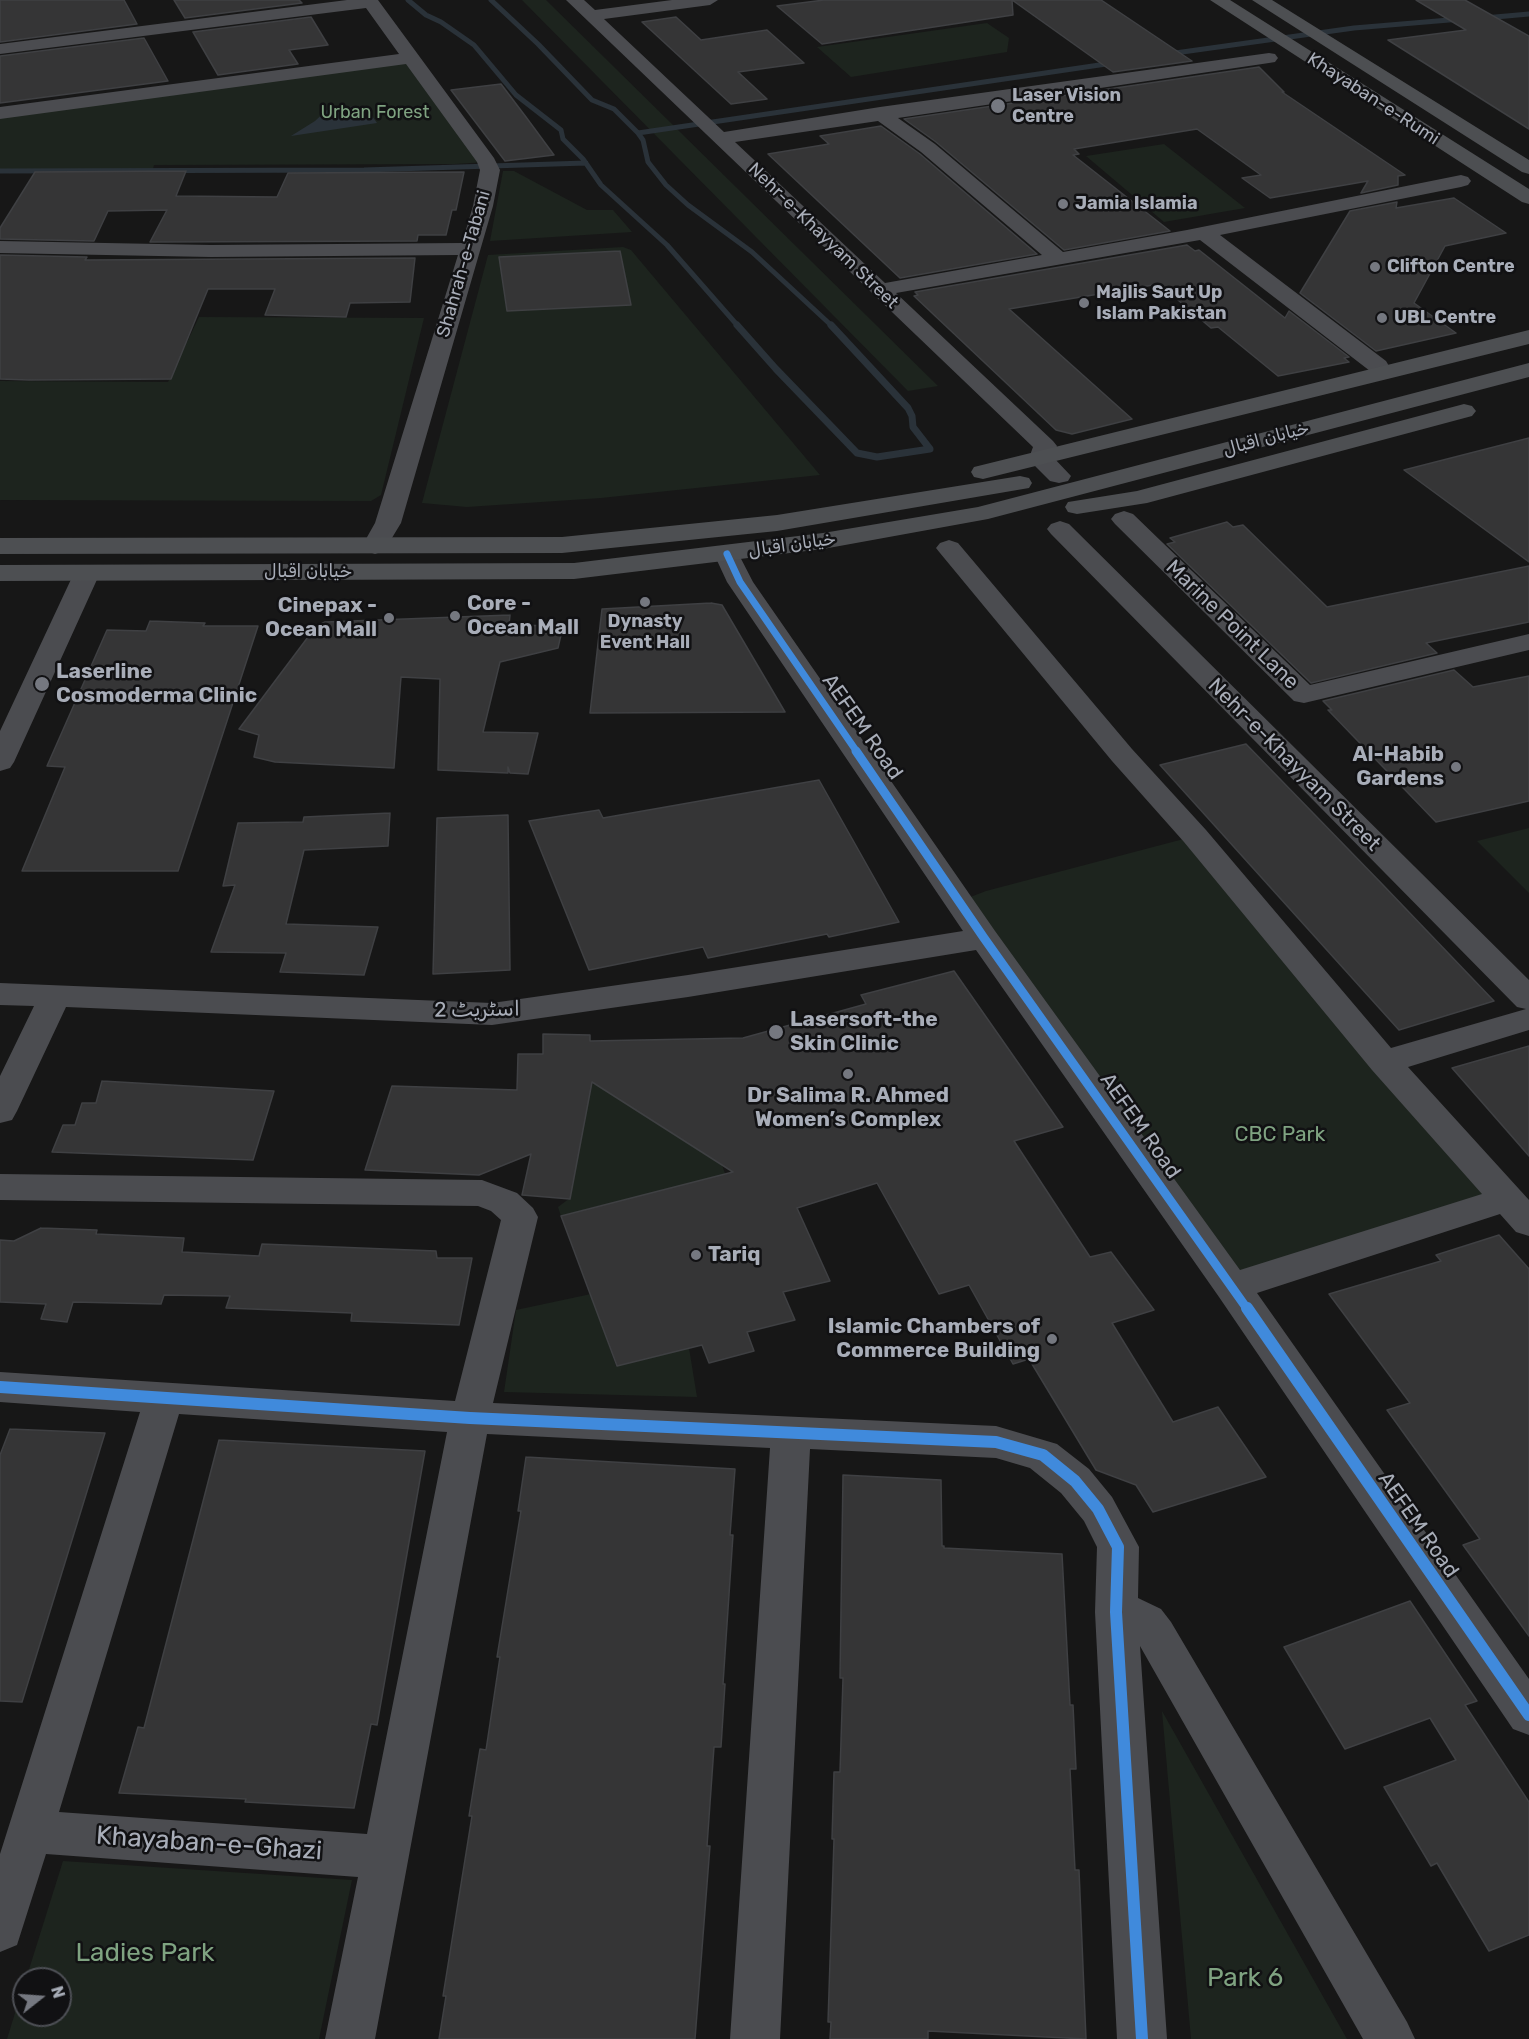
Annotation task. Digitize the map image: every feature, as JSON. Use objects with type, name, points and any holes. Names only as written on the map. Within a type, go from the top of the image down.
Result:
[{"type":"main road","name":"Khayaban-e-Rumi","points":[[1218,0],[1529,198]]},
{"type":"main road","name":"Khayaban-e-Rumi","points":[[1260,0],[1524,161]]},
{"type":"main road","points":[[903,504],[978,473],[1529,337]]},
{"type":"main road","name":"خیابان اقبال","points":[[0,546],[562,545],[777,523],[903,504],[1059,476],[1529,355]]},
{"type":"main road","name":"خیابان اقبال","points":[[0,573],[574,571],[727,554],[823,541],[979,514],[1529,370]]},
{"type":"main road","points":[[979,514],[1070,508],[1138,498],[1483,405]]},
{"type":"street","name":"Nehr-e-Khayyam Street","points":[[574,0],[1045,446],[1041,458],[1059,476]]},
{"type":"street","points":[[591,16],[710,0]]},
{"type":"street","points":[[0,48],[370,1]]},
{"type":"street","name":"Shahrah-e-Tabani","points":[[370,1],[409,58],[487,162],[490,170],[483,206],[388,523],[375,546]]},
{"type":"street","points":[[0,113],[409,58]]},
{"type":"street","points":[[721,138],[1269,58]]},
{"type":"street","points":[[880,113],[928,148],[1059,259]]},
{"type":"street","points":[[879,290],[1204,233],[1461,181]]},
{"type":"street","points":[[1204,233],[1378,366]]},
{"type":"street","points":[[0,247],[211,250],[469,249]]},
{"type":"street","name":"Marine Point Lane","points":[[1124,519],[1304,695],[1529,642]]},
{"type":"street","name":"Nehr-e-Khayyam Street","points":[[1060,529],[1529,999]]},
{"type":"street","points":[[949,548],[1384,1062],[1518,1211],[1232,1287]]},
{"type":"street","name":"AEFEM Road","points":[[727,554],[740,582],[984,938],[1232,1287],[1529,1716]]},
{"type":"street","points":[[0,762],[87,573]]},
{"type":"street","name":"اسٹریٹ 2","points":[[3,1001],[56,997],[492,1014],[688,986],[984,938]]},
{"type":"street","points":[[0,1111],[56,997]]},
{"type":"street","points":[[1384,1062],[1529,1018]]},
{"type":"street","points":[[0,1187],[482,1193],[504,1202],[520,1217],[470,1418],[350,2039]]},
{"type":"street","points":[[0,1387],[470,1418],[996,1442],[1043,1455],[1076,1481],[1098,1509],[1118,1547],[1116,1612],[1143,2039]]},
{"type":"street","points":[[0,1929],[164,1398]]},
{"type":"street","points":[[754,2039],[791,1431]]},
{"type":"street","points":[[1116,1612],[1134,1615],[1146,1622],[1156,1635],[1390,2039]]},
{"type":"street","name":"Khayaban-e-Ghazi","points":[[31,1831],[386,1857]]},
{"type":"green space","points":[[522,0],[546,0],[938,386],[908,391]]},
{"type":"green space","points":[[987,23],[1009,38],[1007,52],[851,77],[817,47]]},
{"type":"green space","name":"Urban Forest","points":[[409,58],[487,162],[154,165],[153,169],[0,170],[0,113]]},
{"type":"green space","points":[[1164,144],[1245,208],[1164,222],[1086,156]]},
{"type":"green space","points":[[503,171],[514,171],[587,210],[613,210],[632,232],[490,241]]},
{"type":"green space","points":[[623,247],[631,250],[820,475],[601,498],[467,507],[422,503],[488,255]]},
{"type":"green space","points":[[199,317],[424,318],[381,495],[371,501],[0,500],[0,381],[168,382]]},
{"type":"green space","points":[[1529,828],[1529,893],[1477,841]]},
{"type":"green space","name":"CBC Park","points":[[1195,836],[1507,1199],[1232,1287],[960,901],[986,891]]},
{"type":"green space","points":[[611,1084],[605,1090],[722,1165],[735,1202],[603,1205],[561,1216],[558,1207],[570,1198],[586,1111],[538,1085]]},
{"type":"green space","points":[[591,1294],[616,1366],[689,1348],[697,1397],[504,1392],[516,1310]]},
{"type":"green space","name":"Park 6","points":[[1162,1711],[1347,2039],[1191,2039]]},
{"type":"green space","name":"Ladies Park","points":[[63,1861],[352,1880],[319,2039],[7,2039],[12,2023],[12,2027],[72,2027],[72,1967],[30,1967]]},
{"type":"shaded area","points":[[356,106],[368,110],[377,123],[291,136],[315,121],[327,110]]},
{"type":"building","points":[[0,0],[124,0],[137,24],[0,42]]},
{"type":"building","points":[[174,0],[299,0],[302,3],[185,18]]},
{"type":"building","points":[[824,0],[1012,0],[1013,15],[822,44],[777,6]]},
{"type":"building","points":[[1012,0],[1101,0],[1192,61],[1113,72]]},
{"type":"building","points":[[1416,0],[1465,0],[1529,36],[1529,129],[1388,40],[1466,30]]},
{"type":"building","points":[[311,17],[328,45],[289,50],[298,64],[218,75],[193,32]]},
{"type":"building","points":[[676,17],[701,40],[767,30],[804,63],[738,72],[767,99],[731,104],[642,22]]},
{"type":"building","points":[[144,38],[168,81],[0,103],[0,56]]},
{"type":"building","points":[[1259,67],[1284,92],[1282,92],[1405,175],[1398,176],[1398,185],[1361,193],[1368,181],[1270,198],[1242,178],[1261,175],[1197,129],[1074,149],[1079,154],[1073,155],[1170,231],[1064,250],[936,142],[904,119]]},
{"type":"building","points":[[501,84],[554,155],[505,161],[451,90]]},
{"type":"building","points":[[881,126],[920,154],[1037,254],[900,278],[768,154],[829,144],[820,136]]},
{"type":"building","points":[[186,171],[176,196],[277,197],[288,173],[464,172],[456,210],[452,210],[446,235],[418,235],[417,241],[150,242],[167,210],[108,211],[94,241],[0,239],[0,228],[35,172]]},
{"type":"building","name":"Clifton Centre","points":[[1454,198],[1506,233],[1445,246],[1414,303],[1456,333],[1376,351],[1300,293],[1350,211],[1397,202],[1396,208]]},
{"type":"building","points":[[1187,245],[1195,251],[1199,250],[1285,318],[1289,311],[1349,357],[1344,358],[1349,362],[1278,376],[1218,327],[1211,328],[1159,284],[1009,309],[1132,419],[1072,434],[1056,430],[914,296],[918,295],[915,292]]},
{"type":"building","points":[[620,251],[631,305],[507,311],[499,257]]},
{"type":"building","points":[[0,255],[87,257],[85,260],[415,258],[410,302],[350,303],[346,317],[265,315],[275,289],[208,289],[171,379],[29,380],[0,379]]},
{"type":"building","points":[[1529,438],[1529,562],[1404,470]]},
{"type":"building","points":[[1227,522],[1233,527],[1243,525],[1327,607],[1529,566],[1529,622],[1426,643],[1437,653],[1311,683],[1167,544],[1175,542],[1170,538]]},
{"type":"building","points":[[711,603],[722,605],[785,712],[590,713],[602,609]]},
{"type":"building","points":[[510,615],[509,625],[563,626],[558,648],[500,662],[483,732],[538,733],[528,774],[510,773],[508,767],[508,773],[438,770],[440,679],[401,677],[394,768],[275,762],[254,757],[259,735],[239,729],[308,637],[318,625],[325,622]]},
{"type":"building","points":[[150,621],[205,623],[203,626],[258,626],[178,871],[22,871],[65,767],[47,766],[107,630],[146,631]]},
{"type":"building","name":"Al-Habib Gardens","points":[[1454,670],[1473,687],[1529,676],[1529,801],[1436,822],[1328,710],[1332,710],[1323,701]]},
{"type":"building","points":[[1246,744],[1494,1001],[1399,1030],[1160,765]]},
{"type":"building","points":[[819,780],[899,922],[708,958],[703,947],[589,970],[529,821],[599,810],[603,818]]},
{"type":"building","points":[[390,813],[388,846],[304,850],[286,924],[378,927],[364,975],[280,972],[286,953],[211,952],[235,885],[223,886],[238,823],[303,822],[304,817]]},
{"type":"building","points":[[508,815],[510,970],[433,974],[437,818]]},
{"type":"building","points":[[954,971],[1063,1127],[1014,1141],[1090,1257],[1111,1252],[1154,1310],[1112,1323],[1173,1422],[1218,1407],[1266,1477],[1153,1512],[1136,1485],[1096,1470],[1029,1359],[1013,1364],[969,1285],[939,1294],[877,1183],[797,1208],[830,1281],[783,1292],[795,1320],[747,1332],[754,1351],[709,1363],[702,1345],[617,1366],[561,1216],[733,1172],[592,1082],[570,1199],[522,1195],[531,1154],[479,1175],[365,1170],[392,1086],[517,1090],[518,1054],[543,1054],[543,1034],[590,1035],[590,1041],[743,1038],[866,1004],[861,995]]},
{"type":"building","points":[[1529,1046],[1529,1156],[1452,1068]]},
{"type":"building","points":[[102,1081],[274,1091],[253,1160],[52,1152],[63,1125],[75,1125],[82,1103],[96,1103]]},
{"type":"building","points":[[41,1228],[97,1230],[96,1234],[184,1238],[182,1252],[259,1256],[262,1244],[436,1251],[437,1258],[472,1258],[459,1325],[351,1321],[352,1313],[226,1308],[230,1296],[164,1295],[161,1304],[73,1302],[67,1322],[41,1319],[46,1304],[0,1302],[0,1240],[14,1241]]},
{"type":"building","points":[[1499,1235],[1529,1269],[1529,1636],[1463,1545],[1480,1539],[1387,1410],[1410,1403],[1329,1294],[1441,1261],[1436,1255]]},
{"type":"building","points":[[10,1429],[105,1433],[22,1702],[0,1701],[0,1455]]},
{"type":"building","points":[[219,1440],[425,1451],[377,1725],[371,1724],[354,1808],[245,1802],[246,1799],[119,1793],[138,1727],[144,1728]]},
{"type":"building","points":[[526,1457],[735,1469],[721,1747],[714,1747],[707,1846],[710,1846],[695,2039],[439,2039],[446,1996],[443,1996],[472,1816],[469,1816],[480,1749],[486,1750],[500,1657],[497,1657],[521,1511],[518,1511]]},
{"type":"building","points":[[843,1475],[941,1480],[942,1546],[944,1548],[1062,1554],[1070,1705],[1073,1705],[1076,1769],[1070,1769],[1075,1870],[1079,1870],[1086,2039],[928,2031],[928,2039],[830,2039],[831,2022],[828,2022],[834,1772],[840,1772],[843,1678],[840,1678]]},
{"type":"building","points":[[1410,1601],[1477,1701],[1465,1705],[1529,1802],[1529,1935],[1489,1951],[1437,1863],[1431,1866],[1384,1787],[1456,1760],[1430,1718],[1345,1749],[1284,1647]]},
{"type":"waterway","points":[[408,0],[426,15],[441,22],[474,45],[516,95],[561,130],[563,139],[586,163]]},
{"type":"waterway","points":[[491,0],[538,44],[592,100],[614,109],[638,133]]},
{"type":"waterway","points":[[1484,18],[1529,14]]},
{"type":"waterway","points":[[1168,54],[1354,28],[1461,19]]},
{"type":"waterway","points":[[638,133],[1113,63]]},
{"type":"waterway","points":[[638,133],[643,140],[648,162],[666,185],[688,205],[752,252],[831,326]]},
{"type":"waterway","points":[[0,171],[364,170],[586,163]]},
{"type":"waterway","points":[[586,163],[601,185],[667,245],[738,326]]},
{"type":"waterway","points":[[737,325],[857,453],[877,457],[930,449],[913,427],[912,416],[908,408],[831,326]]},
{"type":"cycle path","points":[[727,554],[740,582],[984,938],[1232,1287],[1529,1715]]},
{"type":"cycle path","points":[[0,1387],[470,1418],[996,1442],[1043,1455],[1075,1481],[1098,1509],[1118,1547],[1116,1612],[1142,2039]]},
{"type":"place","name":"Laser Vision Centre","points":[[998,106]]},
{"type":"place","name":"Jamia Islamia","points":[[1063,204]]},
{"type":"place","name":"Clifton Centre","points":[[1375,267]]},
{"type":"place","name":"Majlis Saut Up Islam Pakistan","points":[[1084,303]]},
{"type":"place","name":"UBL Centre","points":[[1382,318]]},
{"type":"place","name":"Dynasty Event Hall","points":[[645,602]]},
{"type":"place","name":"Core - Ocean Mall","points":[[455,616]]},
{"type":"place","name":"Cinepax - Ocean Mall","points":[[389,618]]},
{"type":"place","name":"Laserline Cosmoderma Clinic","points":[[42,684]]},
{"type":"place","name":"Al-Habib Gardens","points":[[1456,767]]},
{"type":"place","name":"Lasersoft-the Skin Clinic","points":[[776,1032]]},
{"type":"place","name":"Dr Salima R. Ahmed Women’s Complex","points":[[848,1074]]},
{"type":"place","name":"Tariq","points":[[696,1255]]},
{"type":"place","name":"Islamic Chambers of Commerce Building","points":[[1052,1339]]}]
